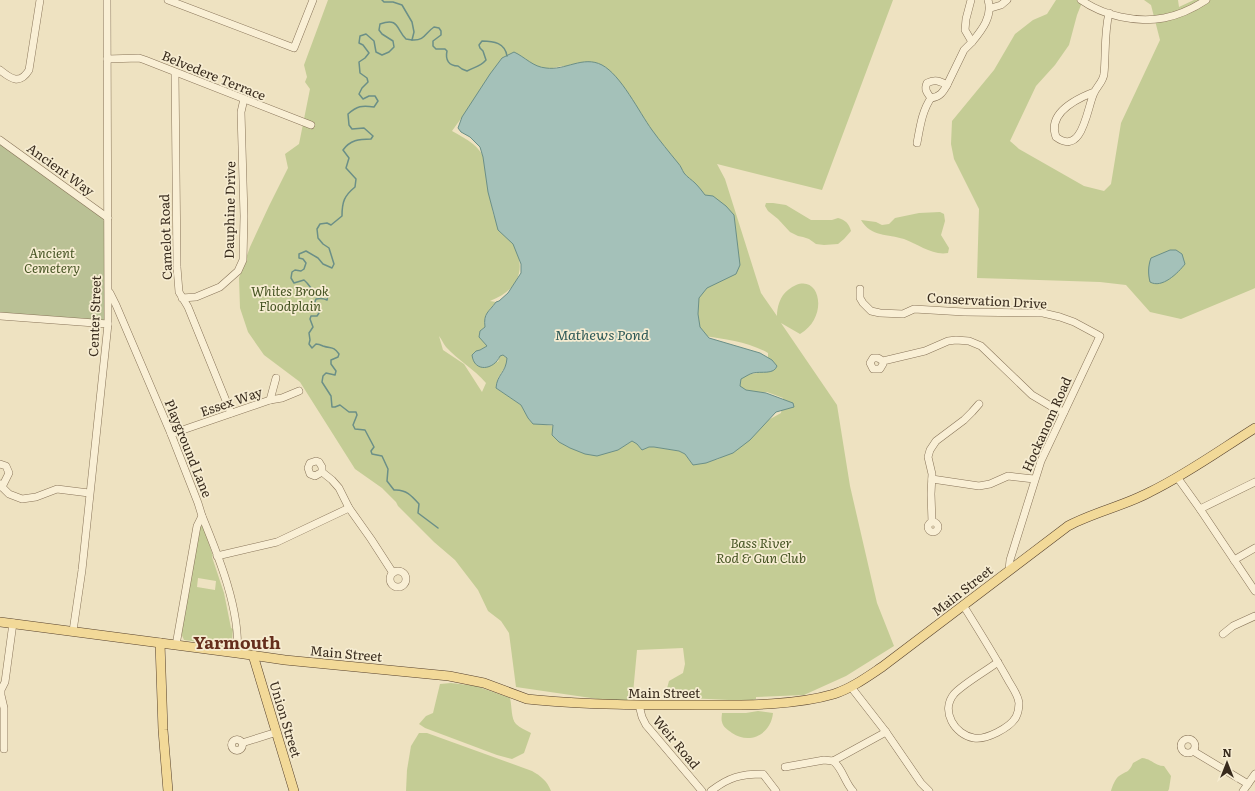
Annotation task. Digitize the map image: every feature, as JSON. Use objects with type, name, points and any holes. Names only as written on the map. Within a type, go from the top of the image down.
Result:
[{"type":"main road","name":"Main Street","points":[[0,622],[237,652],[285,660],[463,678],[484,683],[527,699],[560,702],[639,705],[718,705],[796,702],[824,697],[851,687],[882,667],[1056,534],[1074,523],[1150,493],[1255,428]]},
{"type":"main road","points":[[160,643],[163,730],[168,791]]},
{"type":"main road","name":"Union Street","points":[[253,655],[294,791]]},
{"type":"street","points":[[0,70],[10,78],[18,79],[23,78],[29,70],[40,0]]},
{"type":"street","name":"Center Street","points":[[74,631],[82,570],[108,324],[107,0]]},
{"type":"street","points":[[168,0],[294,48],[313,0]]},
{"type":"street","points":[[971,0],[965,30],[972,42]]},
{"type":"street","points":[[917,143],[926,105],[932,98],[936,98],[942,94],[964,50],[985,24],[990,8],[988,0]]},
{"type":"street","points":[[990,8],[1001,5],[1007,0]]},
{"type":"street","points":[[1081,0],[1098,10],[1127,18],[1163,18],[1173,16],[1206,0]]},
{"type":"street","points":[[1094,92],[1080,98],[1064,110],[1054,126],[1056,137],[1066,142],[1073,140],[1078,136],[1086,120],[1094,92],[1101,84],[1104,76],[1105,32],[1109,13]]},
{"type":"street","name":"Belvedere Terrace","points":[[107,59],[139,58],[311,125]]},
{"type":"street","name":"Camelot Road","points":[[175,73],[177,267],[179,292],[188,307],[231,414]]},
{"type":"street","points":[[932,98],[925,87],[927,83],[940,81],[947,85]]},
{"type":"street","name":"Dauphine Drive","points":[[188,307],[196,298],[220,287],[230,279],[238,271],[243,260],[244,216],[241,112],[244,99]]},
{"type":"street","name":"Ancient Way","points":[[0,140],[108,218]]},
{"type":"street","name":"Conservation Drive","points":[[860,289],[860,298],[863,303],[871,311],[880,313],[903,314],[914,309],[964,312],[1043,313],[1074,322],[1100,336]]},
{"type":"street","name":"Playground Lane","points":[[108,291],[116,305],[171,434],[202,516],[197,526],[176,645]]},
{"type":"street","name":"Dauphine Drive","points":[[182,298],[196,298]]},
{"type":"street","points":[[0,316],[108,324]]},
{"type":"street","name":"Hockanom Road","points":[[1009,570],[1010,560],[1034,479],[1041,461],[1100,336]]},
{"type":"street","points":[[883,361],[925,352],[948,341],[969,341],[981,346],[1032,395],[1047,405],[1064,412]]},
{"type":"street","points":[[270,400],[276,378]]},
{"type":"street","name":"Essex Way","points":[[171,434],[270,400],[282,398],[299,391]]},
{"type":"street","points":[[932,522],[930,494],[932,479],[928,457],[932,447],[942,436],[972,412],[979,404]]},
{"type":"street","points":[[0,464],[6,466],[9,470],[8,476],[1,486],[9,494],[22,499],[36,497],[57,489],[89,493]]},
{"type":"street","points":[[322,472],[339,488],[350,508],[393,573]]},
{"type":"street","points":[[932,479],[979,486],[990,484],[1008,476],[1034,479]]},
{"type":"street","points":[[1177,477],[1255,591]]},
{"type":"street","points":[[1200,509],[1255,482]]},
{"type":"street","points":[[217,556],[277,542],[350,508]]},
{"type":"street","points":[[202,516],[231,598],[236,620],[238,639],[237,652]]},
{"type":"street","points":[[1234,560],[1255,548]]},
{"type":"street","points":[[963,605],[998,662],[1017,696],[1019,706],[1014,720],[1006,727],[989,736],[978,739],[967,736],[958,731],[952,722],[949,714],[950,701],[956,692],[998,662]]},
{"type":"street","points":[[1223,634],[1233,626],[1255,616]]},
{"type":"street","points":[[4,749],[4,708],[1,690],[5,682],[13,623]]},
{"type":"street","points":[[851,687],[929,791]]},
{"type":"street","name":"Weir Road","points":[[639,705],[646,725],[702,791]]},
{"type":"street","points":[[242,743],[277,732]]},
{"type":"street","points":[[833,762],[886,732]]},
{"type":"street","points":[[1194,751],[1248,784]]},
{"type":"street","points":[[785,767],[824,760],[833,762],[837,765],[848,786],[853,791]]},
{"type":"street","points":[[711,791],[723,783],[745,774],[763,774],[776,791]]},
{"type":"street","points":[[1243,791],[1255,774]]},
{"type":"green space","name":"Bass River Rod & Gun Club","points":[[328,0],[893,0],[822,190],[717,164],[725,179],[761,293],[777,316],[778,305],[781,298],[788,290],[798,284],[807,284],[813,288],[817,296],[818,305],[816,316],[810,326],[800,334],[781,323],[837,405],[850,486],[877,603],[894,646],[846,676],[804,695],[756,697],[756,699],[749,701],[668,697],[666,692],[669,681],[683,673],[685,664],[683,648],[637,650],[632,704],[516,687],[509,633],[501,621],[488,611],[478,590],[455,560],[434,542],[382,488],[355,469],[300,382],[264,355],[248,332],[240,308],[239,278],[250,247],[288,168],[285,154],[299,144],[310,89],[305,82],[307,77],[304,65]],"holes":[[[504,59],[538,71],[562,66],[587,74],[697,187],[690,317],[704,336],[753,346],[768,353],[768,366],[757,373],[740,376],[732,400],[756,393],[767,392],[783,398],[781,413],[754,428],[732,445],[719,459],[703,462],[691,462],[685,454],[679,451],[654,447],[649,447],[642,450],[632,441],[618,450],[609,452],[570,448],[559,442],[552,435],[553,426],[533,423],[528,418],[521,405],[496,388],[498,378],[506,365],[507,358],[503,355],[500,356],[498,362],[480,350],[487,346],[479,336],[480,331],[485,327],[486,316],[496,302],[490,301],[509,290],[515,283],[520,267],[519,258],[516,248],[494,216],[488,167],[485,159],[473,144],[452,131]],[[439,336],[446,347],[486,383],[482,392],[464,364],[443,350]]]},
{"type":"green space","points":[[1056,0],[1083,0],[1077,15],[1069,45],[1055,65],[1036,86],[1010,141],[1019,149],[1084,186],[1104,191],[1111,184],[1121,123],[1160,40],[1151,5],[1144,0],[1178,0],[1179,7],[1194,0],[1255,0],[1255,288],[1181,319],[1150,312],[1126,285],[1100,282],[977,278],[979,209],[954,159],[951,144],[952,121],[994,70],[1015,34],[1033,20],[1047,14]]},
{"type":"green space","name":"Ancient Cemetery","points":[[0,142],[101,216],[104,221],[104,321],[0,314]]},
{"type":"green space","points":[[766,203],[786,205],[811,220],[832,220],[838,218],[848,224],[851,231],[838,244],[816,244],[809,239],[790,232],[768,211],[765,206]]},
{"type":"green space","points":[[940,212],[944,214],[945,221],[941,235],[949,248],[948,253],[937,253],[904,239],[880,234],[870,229],[861,220],[876,222],[882,225],[889,224],[895,218],[919,213]]},
{"type":"green space","points":[[201,525],[204,529],[224,593],[231,628],[233,629],[232,640],[227,646],[184,640],[181,633],[199,528]],"holes":[[[198,578],[216,581],[215,590],[197,587]]]},
{"type":"green space","points":[[451,683],[476,686],[510,698],[514,722],[519,727],[531,733],[524,753],[512,759],[497,755],[425,728],[419,724],[426,716],[433,713],[440,684]]},
{"type":"green space","points":[[758,711],[773,713],[768,727],[764,732],[758,735],[746,738],[739,736],[727,730],[723,724],[722,713],[746,713]]},
{"type":"green space","points":[[419,733],[427,733],[532,771],[548,784],[551,791],[406,791],[407,770],[411,746]]},
{"type":"green space","points":[[1142,758],[1164,766],[1171,776],[1168,791],[1111,791],[1118,777],[1129,770],[1133,763]]},
{"type":"water","name":"Mathews Pond","points":[[514,52],[533,64],[546,68],[560,67],[581,62],[595,62],[609,70],[623,85],[652,130],[679,164],[685,174],[705,195],[713,196],[726,206],[734,215],[740,265],[736,274],[707,288],[699,298],[698,314],[700,327],[709,338],[760,353],[772,360],[777,366],[773,371],[756,372],[750,374],[741,379],[740,386],[746,390],[766,393],[793,403],[794,407],[776,412],[750,440],[733,453],[706,463],[693,465],[685,454],[679,451],[654,447],[649,447],[642,450],[632,441],[618,450],[597,456],[585,454],[559,442],[552,435],[553,425],[533,424],[521,405],[496,388],[498,380],[505,367],[507,358],[503,355],[500,356],[497,361],[489,367],[484,368],[476,365],[472,355],[476,351],[487,346],[479,337],[480,331],[485,327],[486,316],[496,302],[508,293],[521,273],[521,264],[513,244],[498,230],[488,192],[483,157],[480,147],[458,128],[462,117],[490,74],[502,58]]},
{"type":"water","points":[[1170,250],[1176,250],[1182,254],[1185,264],[1178,272],[1165,282],[1155,284],[1150,282],[1149,264],[1151,258]]},
{"type":"waterway","points":[[382,0],[384,2],[393,2],[402,5],[412,22],[414,32],[412,40],[406,39],[394,23],[386,22],[380,24],[379,30],[382,34],[393,41],[394,47],[389,52],[382,55],[376,52],[374,41],[366,34],[360,36],[359,43],[363,45],[369,53],[359,62],[360,73],[367,78],[368,82],[359,94],[363,99],[369,96],[375,96],[378,101],[374,107],[360,107],[351,111],[348,114],[349,125],[352,129],[364,128],[373,136],[371,139],[352,142],[343,150],[349,158],[346,168],[356,179],[355,187],[348,193],[344,200],[342,216],[331,225],[327,223],[320,224],[317,229],[318,238],[329,248],[334,264],[332,268],[323,264],[318,258],[306,251],[299,254],[299,258],[303,259],[306,263],[304,269],[301,271],[295,270],[292,272],[291,278],[294,283],[304,280],[315,293],[322,290],[328,295],[327,300],[322,298],[316,299],[315,302],[319,313],[317,316],[311,316],[310,319],[313,327],[309,333],[309,344],[312,348],[316,344],[332,348],[339,354],[338,357],[331,360],[331,364],[336,371],[335,375],[326,373],[323,376],[322,382],[331,396],[332,407],[340,405],[349,412],[356,412],[357,415],[353,425],[355,429],[365,430],[374,447],[371,451],[372,454],[382,456],[388,469],[387,481],[394,490],[405,492],[411,496],[419,504],[418,513],[438,528]]},
{"type":"waterway","points":[[412,40],[422,38],[434,27],[439,28],[441,35],[433,41],[433,46],[436,49],[445,49],[447,51],[448,62],[467,71],[479,66],[486,60],[479,45],[482,41],[498,44],[504,48],[507,56]]},
{"type":"district","name":"Yarmouth","points":[[237,641]]},
{"type":"park label","name":"Whites Brook Floodplain","points":[[290,298]]}]
